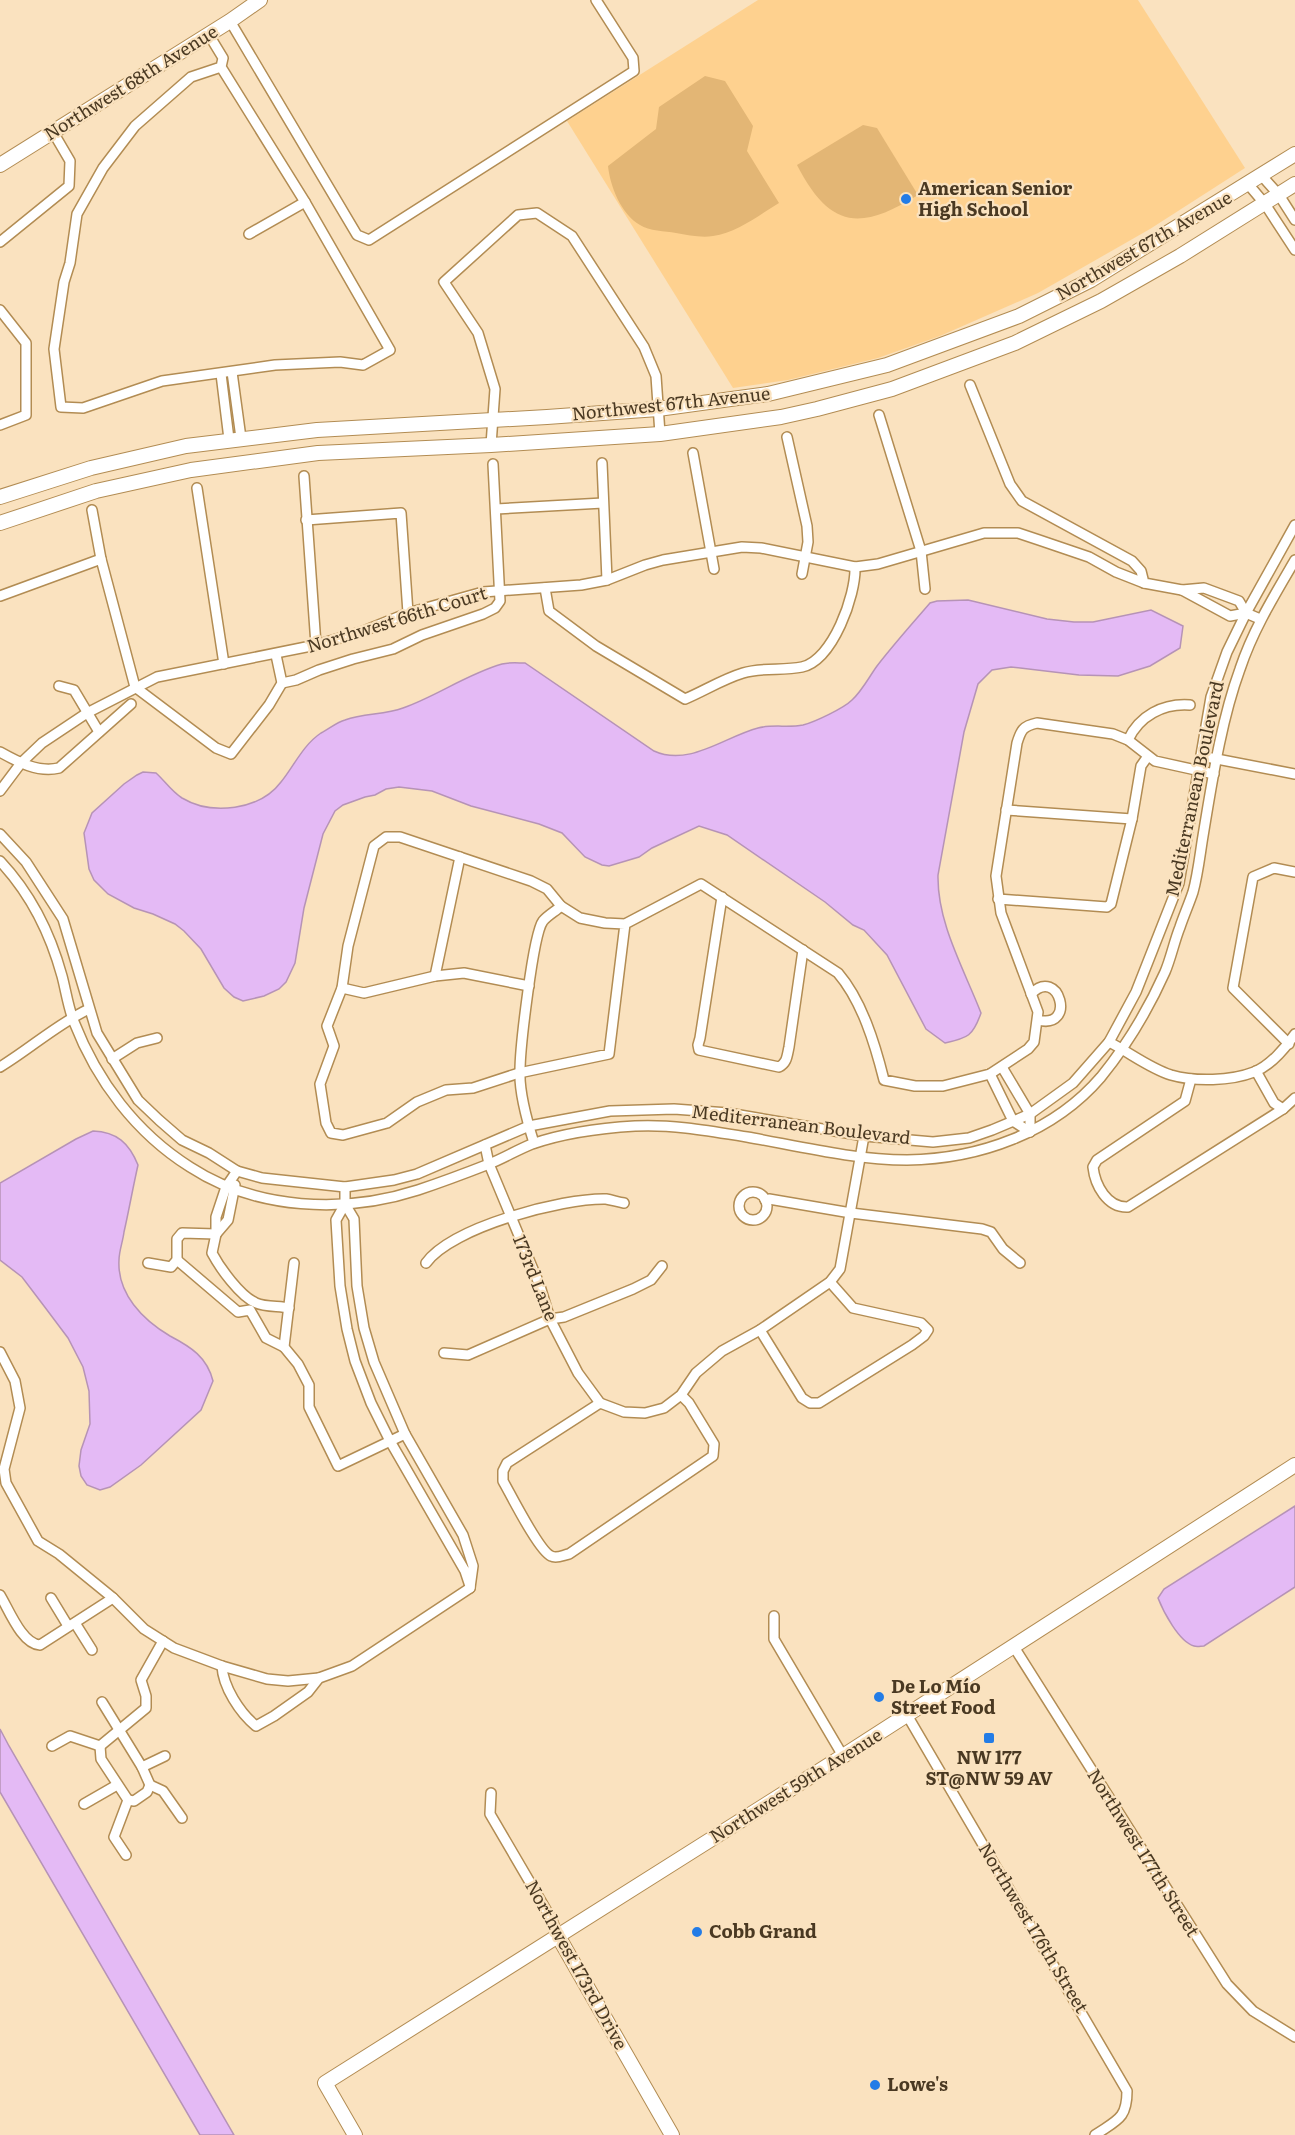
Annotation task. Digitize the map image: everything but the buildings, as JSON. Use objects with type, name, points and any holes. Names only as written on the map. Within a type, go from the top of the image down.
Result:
[{"type":"main road","name":"Northwest 68th Avenue","points":[[0,165],[209,35],[260,0]]},
{"type":"main road","name":"Northwest 67th Avenue","points":[[0,497],[91,468],[186,446],[317,429],[658,409],[768,394],[887,365],[1019,316],[1091,280],[1295,154]]},
{"type":"main road","name":"Northwest 67th Avenue","points":[[0,523],[96,491],[190,470],[318,453],[660,434],[781,417],[817,409],[892,389],[1015,343],[1101,301],[1295,184]]},
{"type":"main road","points":[[235,439],[239,464]]},
{"type":"main road","name":"Northwest 59th Avenue","points":[[355,2135],[325,2083],[843,1756],[1295,1465]]},
{"type":"main road","name":"Northwest 173rd Drive","points":[[558,1936],[672,2135]]},
{"type":"street","points":[[230,21],[357,235],[369,240],[634,71],[633,58],[596,0]]},
{"type":"street","points":[[209,35],[223,58],[221,68],[305,202],[390,350],[363,365],[340,363],[275,365],[162,381],[83,408],[61,407],[54,349],[77,214],[103,168],[135,126],[190,77],[221,68]]},
{"type":"street","points":[[0,242],[69,186],[69,161],[53,132]]},
{"type":"street","points":[[1262,176],[1279,195],[1295,220]]},
{"type":"street","points":[[1248,184],[1265,204],[1295,250]]},
{"type":"street","points":[[249,234],[305,202]]},
{"type":"street","points":[[491,445],[495,389],[478,333],[444,282],[518,215],[537,213],[572,236],[644,346],[656,376],[660,434]]},
{"type":"street","points":[[0,310],[26,343],[26,415],[0,425]]},
{"type":"street","points":[[232,372],[237,402],[235,439]]},
{"type":"street","points":[[221,374],[225,404],[235,439]]},
{"type":"street","points":[[970,385],[1015,493],[1022,501],[1132,561],[1141,571],[1144,583]]},
{"type":"street","points":[[225,404],[237,402]]},
{"type":"street","points":[[879,416],[921,551],[925,589]]},
{"type":"street","points":[[787,437],[807,526],[808,542],[802,574]]},
{"type":"street","points":[[693,453],[714,569]]},
{"type":"street","points":[[602,463],[607,580]]},
{"type":"street","points":[[282,682],[297,680],[353,659],[393,649],[422,635],[495,608],[500,601],[493,464]]},
{"type":"street","points":[[304,476],[316,645]]},
{"type":"street","points":[[197,488],[224,664]]},
{"type":"street","points":[[496,509],[603,503]]},
{"type":"street","points":[[92,510],[101,560],[135,687],[216,748],[231,754],[269,705],[282,682],[276,655]]},
{"type":"street","points":[[306,520],[401,513],[408,613]]},
{"type":"street","name":"Mediterranean Boulevard","points":[[0,834],[26,862],[63,919],[97,1033],[138,1100],[182,1140],[209,1153],[237,1171],[262,1178],[345,1187],[394,1180],[417,1174],[529,1126],[610,1111],[674,1109],[728,1113],[864,1136],[933,1142],[969,1138],[1030,1114],[1072,1083],[1109,1041],[1136,992],[1179,883],[1211,698],[1227,652],[1295,525]]},
{"type":"street","name":"Northwest 66th Court","points":[[0,791],[21,764],[42,743],[87,713],[158,677],[276,655],[316,645],[361,632],[408,613],[483,592],[545,588],[607,580],[645,565],[711,551],[742,547],[761,548],[855,567],[878,564],[984,533],[1018,533],[1089,557],[1144,583],[1182,590]]},
{"type":"street","points":[[0,596],[101,560]]},
{"type":"street","name":"Mediterranean Boulevard","points":[[0,861],[13,875],[36,909],[50,935],[72,1017],[94,1066],[122,1108],[164,1148],[190,1168],[230,1189],[298,1204],[345,1204],[413,1192],[489,1164],[534,1143],[586,1131],[637,1126],[685,1127],[861,1156],[907,1160],[988,1149],[1030,1132],[1052,1120],[1096,1082],[1123,1049],[1144,1014],[1167,968],[1193,891],[1216,759],[1238,672],[1260,619],[1295,560]]},
{"type":"street","points":[[545,588],[549,611],[596,646],[685,699],[745,672],[803,667],[815,662],[835,636],[849,608],[854,588],[855,567]]},
{"type":"street","points":[[1182,590],[1204,588],[1239,601],[1246,613]]},
{"type":"street","points":[[1182,590],[1230,616],[1246,613],[1260,619]]},
{"type":"street","points":[[59,686],[74,690],[99,732]]},
{"type":"street","points":[[0,752],[21,764],[49,770],[59,768],[131,704]]},
{"type":"street","points":[[1128,740],[1133,730],[1147,715],[1178,704],[1190,705]]},
{"type":"street","points":[[625,924],[609,1054],[519,1073],[473,1088],[446,1090],[417,1102],[387,1123],[343,1135],[331,1133],[326,1123],[320,1084],[334,1046],[327,1026],[342,988],[348,946],[374,846],[386,837],[400,837],[531,881],[547,889],[561,906],[580,918],[605,923],[625,924],[701,884],[838,973],[847,983],[875,1042],[884,1080],[915,1086],[943,1086],[990,1074],[1034,1042],[1038,1012],[1031,988],[1001,913],[996,876],[1017,743],[1022,728],[1037,723],[1113,734],[1128,740],[1149,756],[1163,763],[1214,774]]},
{"type":"street","points":[[998,899],[1107,908],[1111,904],[1141,766],[1149,756]]},
{"type":"street","points":[[1201,756],[1295,774]]},
{"type":"street","points":[[1006,810],[1131,819]]},
{"type":"street","points":[[435,976],[460,857]]},
{"type":"street","points":[[1288,1044],[1233,988],[1253,877],[1274,868],[1295,872]]},
{"type":"street","points":[[722,897],[699,1050],[779,1067],[786,1062],[803,950]]},
{"type":"street","points":[[534,1143],[519,1073],[529,986],[539,929],[543,921],[561,906]]},
{"type":"street","points":[[342,988],[364,993],[435,976],[464,973],[529,986]]},
{"type":"street","points":[[1031,994],[1039,988],[1049,988],[1057,993],[1061,1002],[1056,1016],[1047,1021],[1038,1020]]},
{"type":"street","points":[[0,1067],[72,1017],[90,1009]]},
{"type":"street","points":[[1109,1041],[1171,1075],[1216,1078],[1256,1071],[1288,1044],[1295,1034]]},
{"type":"street","points":[[112,1059],[137,1043],[157,1038]]},
{"type":"street","points":[[1002,1067],[1030,1114],[1030,1132]]},
{"type":"street","points":[[1256,1071],[1274,1103],[1283,1109]]},
{"type":"street","points":[[990,1074],[1013,1121],[1030,1132]]},
{"type":"street","points":[[1191,1078],[1185,1101],[1097,1160],[1093,1167],[1095,1179],[1108,1200],[1119,1207],[1128,1207],[1283,1109],[1295,1098]]},
{"type":"street","points":[[681,1395],[689,1403],[714,1444],[713,1456],[569,1554],[556,1557],[548,1555],[503,1480],[503,1471],[507,1463],[600,1403],[624,1412],[645,1413],[664,1408],[681,1395],[696,1373],[722,1351],[760,1330],[830,1282],[840,1269],[864,1136]]},
{"type":"street","name":"173rd Lane","points":[[485,1145],[489,1164],[540,1286],[550,1319],[578,1373],[600,1403]]},
{"type":"street","points":[[237,1171],[216,1217],[216,1234],[212,1253],[220,1268],[251,1305],[266,1338],[284,1347],[298,1364],[309,1385],[309,1407],[338,1467],[405,1434]]},
{"type":"street","points":[[345,1187],[345,1204],[336,1220],[340,1286],[355,1361],[371,1403],[390,1442],[465,1571],[470,1588]]},
{"type":"street","points":[[426,1263],[434,1252],[452,1242],[510,1217],[565,1202],[608,1199],[624,1203]]},
{"type":"street","points":[[765,1200],[982,1229],[990,1232],[1003,1250],[1020,1263]]},
{"type":"street","points":[[0,1352],[15,1381],[20,1408],[4,1469],[6,1483],[38,1541],[59,1554],[113,1598],[144,1629],[174,1648],[222,1666],[267,1679],[288,1681],[319,1678],[352,1666],[470,1588],[474,1566],[464,1535],[405,1434],[374,1362],[364,1328],[357,1286],[354,1219],[345,1204]]},
{"type":"street","points":[[148,1263],[168,1268],[177,1260],[177,1239],[182,1233],[216,1234]]},
{"type":"street","points":[[177,1260],[238,1312],[257,1304],[289,1308]]},
{"type":"street","points":[[284,1347],[294,1263]]},
{"type":"street","points":[[444,1353],[468,1355],[550,1319],[564,1317],[651,1280],[662,1266]]},
{"type":"street","points":[[760,1330],[802,1398],[810,1403],[819,1403],[912,1345],[928,1330],[921,1323],[853,1308],[830,1282]]},
{"type":"street","points":[[0,1595],[25,1638],[32,1644],[40,1645],[113,1598]]},
{"type":"street","points":[[51,1598],[92,1650]]},
{"type":"street","points":[[774,1616],[774,1639],[843,1756]]},
{"type":"street","points":[[100,1746],[146,1708],[146,1696],[141,1680],[163,1641]]},
{"type":"street","name":"Northwest 177th Street","points":[[1014,1647],[1227,1984],[1253,2011],[1295,2037]]},
{"type":"street","points":[[222,1666],[223,1678],[245,1717],[256,1726],[308,1692],[319,1678]]},
{"type":"street","points":[[102,1702],[142,1767],[150,1785],[164,1791],[182,1818]]},
{"type":"street","name":"Northwest 176th Street","points":[[907,1715],[1127,2091],[1127,2104],[1123,2116],[1095,2135]]},
{"type":"street","points":[[52,1746],[70,1736],[100,1746]]},
{"type":"street","points":[[100,1746],[101,1759],[128,1800],[134,1801],[147,1792],[150,1785]]},
{"type":"street","points":[[142,1767],[165,1756]]},
{"type":"street","points":[[84,1804],[117,1785]]},
{"type":"street","name":"Northwest 173rd Drive","points":[[490,1793],[490,1814],[552,1920],[558,1936]]},
{"type":"street","points":[[126,1855],[114,1837],[128,1800]]},
{"type":"shaded area","name":"American Senior High School","points":[[758,0],[1138,0],[1245,168],[1150,229],[1038,293],[940,336],[878,358],[788,380],[733,388],[567,121]]},
{"type":"shaded area","points":[[705,76],[725,81],[753,126],[747,151],[779,203],[731,231],[713,236],[694,236],[644,227],[633,220],[622,207],[614,191],[608,166],[656,129],[659,107]]},
{"type":"shaded area","points":[[863,125],[877,128],[918,195],[898,207],[879,214],[863,218],[848,218],[834,212],[822,202],[809,186],[797,165]]},
{"type":"shaded area","points":[[968,600],[1047,619],[1074,622],[1093,622],[1151,610],[1183,626],[1180,648],[1150,666],[1118,676],[1079,675],[1011,667],[992,670],[978,684],[964,732],[938,875],[942,911],[947,928],[981,1013],[969,1035],[959,1039],[945,1043],[926,1029],[887,955],[864,930],[853,925],[825,902],[727,835],[699,826],[652,848],[639,857],[609,866],[585,857],[562,833],[539,824],[471,806],[432,791],[399,787],[386,789],[343,805],[335,811],[323,834],[304,908],[295,963],[286,982],[279,989],[264,996],[243,1001],[224,988],[201,949],[184,931],[175,924],[134,908],[108,894],[94,880],[89,869],[84,833],[92,813],[124,784],[143,772],[156,773],[178,795],[194,804],[221,808],[248,804],[272,791],[309,743],[339,722],[403,708],[489,668],[511,663],[525,663],[654,751],[667,755],[693,753],[758,728],[803,725],[836,711],[856,696],[883,658],[930,603]]},
{"type":"shaded area","points":[[93,1131],[109,1134],[121,1140],[131,1151],[138,1165],[119,1257],[122,1284],[127,1295],[150,1322],[185,1344],[202,1359],[213,1381],[201,1410],[141,1465],[110,1487],[100,1490],[87,1485],[81,1476],[79,1466],[81,1450],[90,1424],[89,1391],[83,1367],[68,1338],[22,1277],[0,1260],[0,1183]]},
{"type":"shaded area","points":[[1295,1506],[1295,1587],[1204,1646],[1195,1646],[1183,1639],[1160,1604],[1158,1598],[1164,1589]]},
{"type":"shaded area","points":[[0,1729],[234,2135],[200,2135],[0,1792]]},
{"type":"place","name":"American Senior High School","points":[[906,199]]},
{"type":"place","name":"De Lo Mío Street Food","points":[[879,1697]]},
{"type":"place","name":"NW 177 ST@NW 59 AV","points":[[989,1738]]},
{"type":"place","name":"Cobb Grand","points":[[697,1932]]},
{"type":"place","name":"Lowe's","points":[[875,2085]]}]
